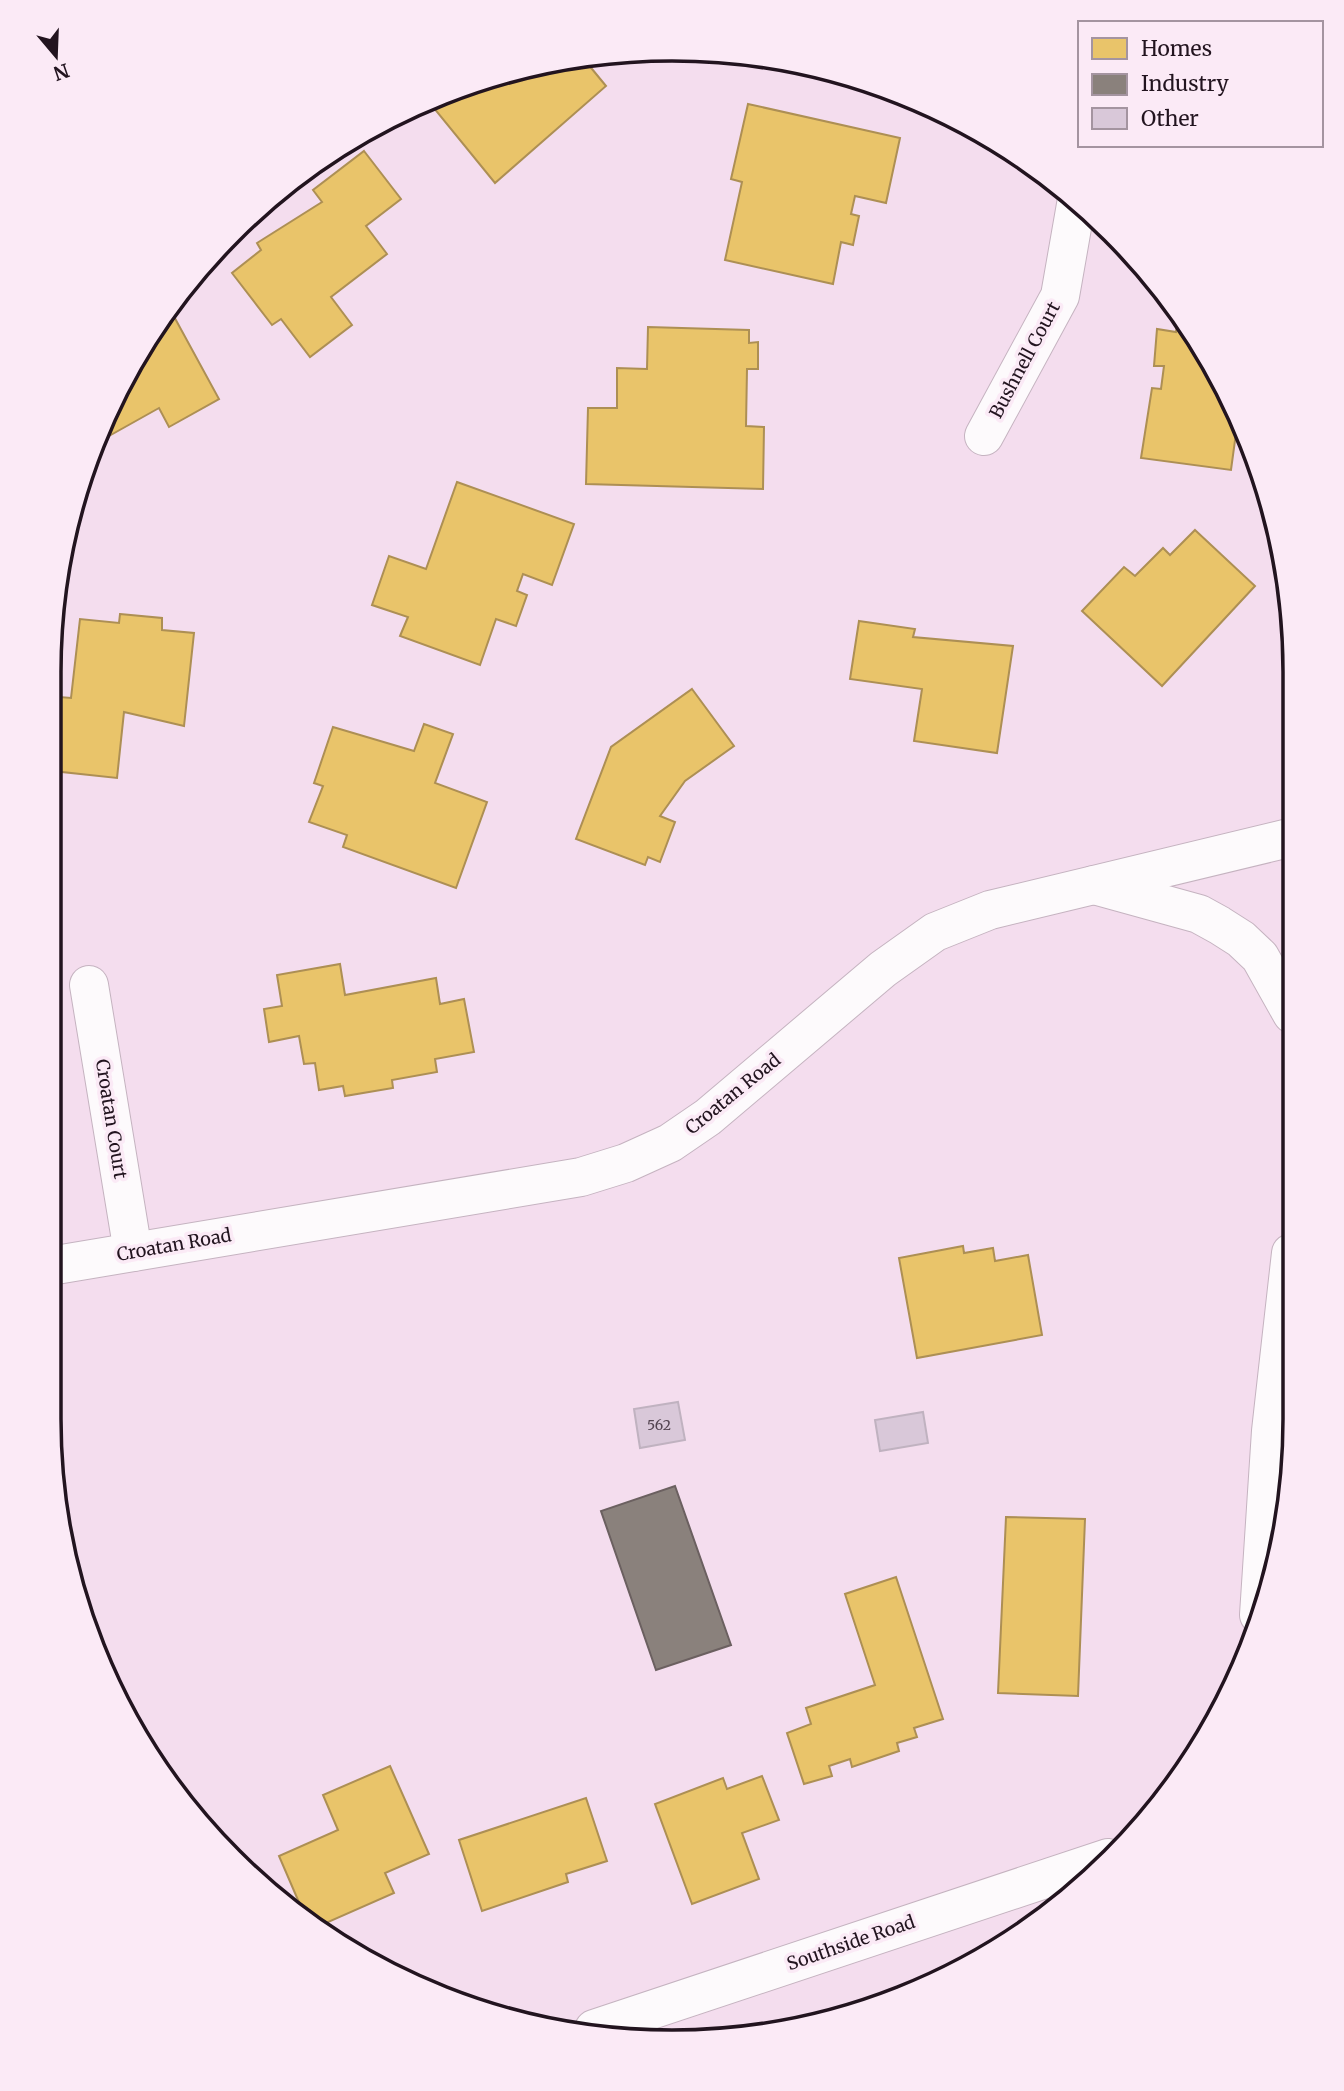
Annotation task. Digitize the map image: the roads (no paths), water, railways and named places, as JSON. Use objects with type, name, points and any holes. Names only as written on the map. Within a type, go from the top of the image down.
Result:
[{"type":"main road","name":"Bushnell Court","points":[[984,436],[1060,296],[1075,213]]},
{"type":"main road","name":"Croatan Road","points":[[61,1264],[581,1177],[626,1163],[670,1143],[708,1117],[883,969],[935,932],[990,909],[1283,839]]},
{"type":"main road","points":[[1094,885],[1199,914],[1219,925],[1241,939],[1259,957],[1283,998]]},
{"type":"main road","name":"Croatan Court","points":[[89,985],[133,1252]]},
{"type":"main road","points":[[1261,1580],[1270,1431],[1283,1321]]},
{"type":"main road","name":"Southside Road","points":[[603,2026],[1090,1864]]}]
